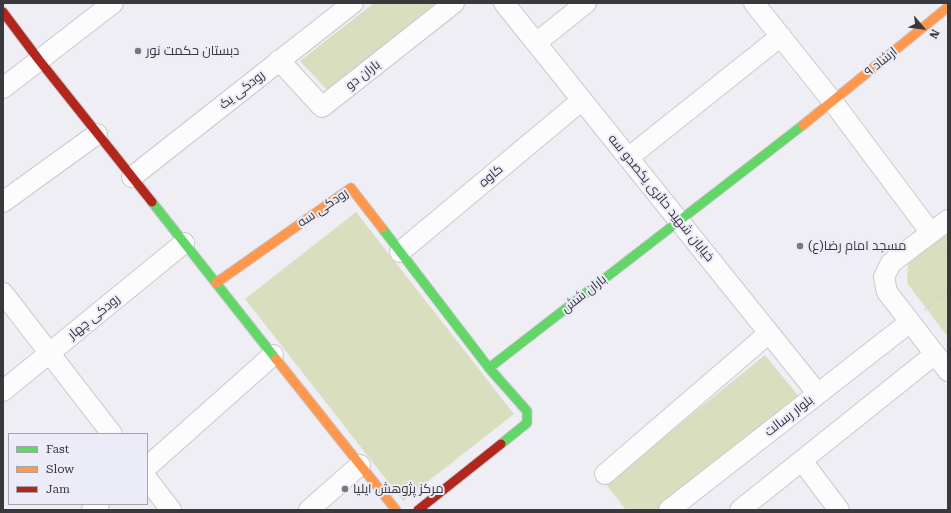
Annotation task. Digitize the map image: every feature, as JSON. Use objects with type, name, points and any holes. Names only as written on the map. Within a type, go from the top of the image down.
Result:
[{"type":"street","points":[[3,88],[113,3]]},
{"type":"street","name":"رودکی یک","points":[[132,177],[353,3]]},
{"type":"street","name":"باران دو","points":[[280,60],[322,108],[454,3]]},
{"type":"street","name":"خیابان شهید حائری یکصدو سه","points":[[504,3],[818,394]]},
{"type":"street","points":[[536,43],[586,3]]},
{"type":"street","points":[[754,3],[833,102],[931,233]]},
{"type":"street","name":"ارشاد ۹","points":[[679,220],[833,102],[948,7]]},
{"type":"street","points":[[3,12],[97,134],[396,510]]},
{"type":"street","points":[[628,158],[781,36]]},
{"type":"street","name":"کاوه","points":[[400,252],[582,100]]},
{"type":"street","points":[[3,202],[97,134]]},
{"type":"street","name":"رودکی سه","points":[[216,283],[351,188],[489,368],[527,411],[527,423],[418,510]]},
{"type":"street","name":"باران شش","points":[[489,368],[679,220]]},
{"type":"street","points":[[948,220],[891,263],[884,278],[886,292],[948,371]]},
{"type":"street","name":"رودکی چهار","points":[[3,391],[184,243]]},
{"type":"street","points":[[3,293],[111,433]]},
{"type":"street","name":"بلوار رسالت","points":[[669,510],[910,322]]},
{"type":"street","points":[[605,474],[769,333]]},
{"type":"street","points":[[740,510],[935,354]]},
{"type":"street","points":[[148,466],[273,355]]},
{"type":"street","points":[[802,461],[839,510]]},
{"type":"street","points":[[309,510],[360,465]]},
{"type":"street","points":[[148,480],[171,510]]},
{"type":"path","points":[[910,322],[948,292]]},
{"type":"green space","points":[[374,3],[448,3],[332,95],[300,61]]},
{"type":"green space","points":[[356,212],[514,414],[403,501],[245,299]]},
{"type":"green space","points":[[948,233],[948,337],[907,283],[908,264]]},
{"type":"green space","points":[[765,355],[800,398],[660,510],[626,510],[606,484]]},
{"type":"traffic: fast","points":[[489,368],[803,125]]},
{"type":"traffic: fast","points":[[152,202],[276,359]]},
{"type":"traffic: fast","points":[[382,228],[489,368],[527,411],[527,423],[501,444]]},
{"type":"traffic: slow","points":[[803,125],[948,7]]},
{"type":"traffic: slow","points":[[216,283],[351,188],[382,228]]},
{"type":"traffic: slow","points":[[276,359],[396,510]]},
{"type":"traffic: jam","points":[[3,12],[39,60],[152,202]]},
{"type":"traffic: jam","points":[[418,510],[501,444]]},
{"type":"place","name":"دبستان حکمت نور","points":[[138,51]]},
{"type":"place","name":"مسجد امام رضا(ع)","points":[[800,246]]},
{"type":"place","name":"مرکز پژوهش ایلیا","points":[[345,489]]}]
